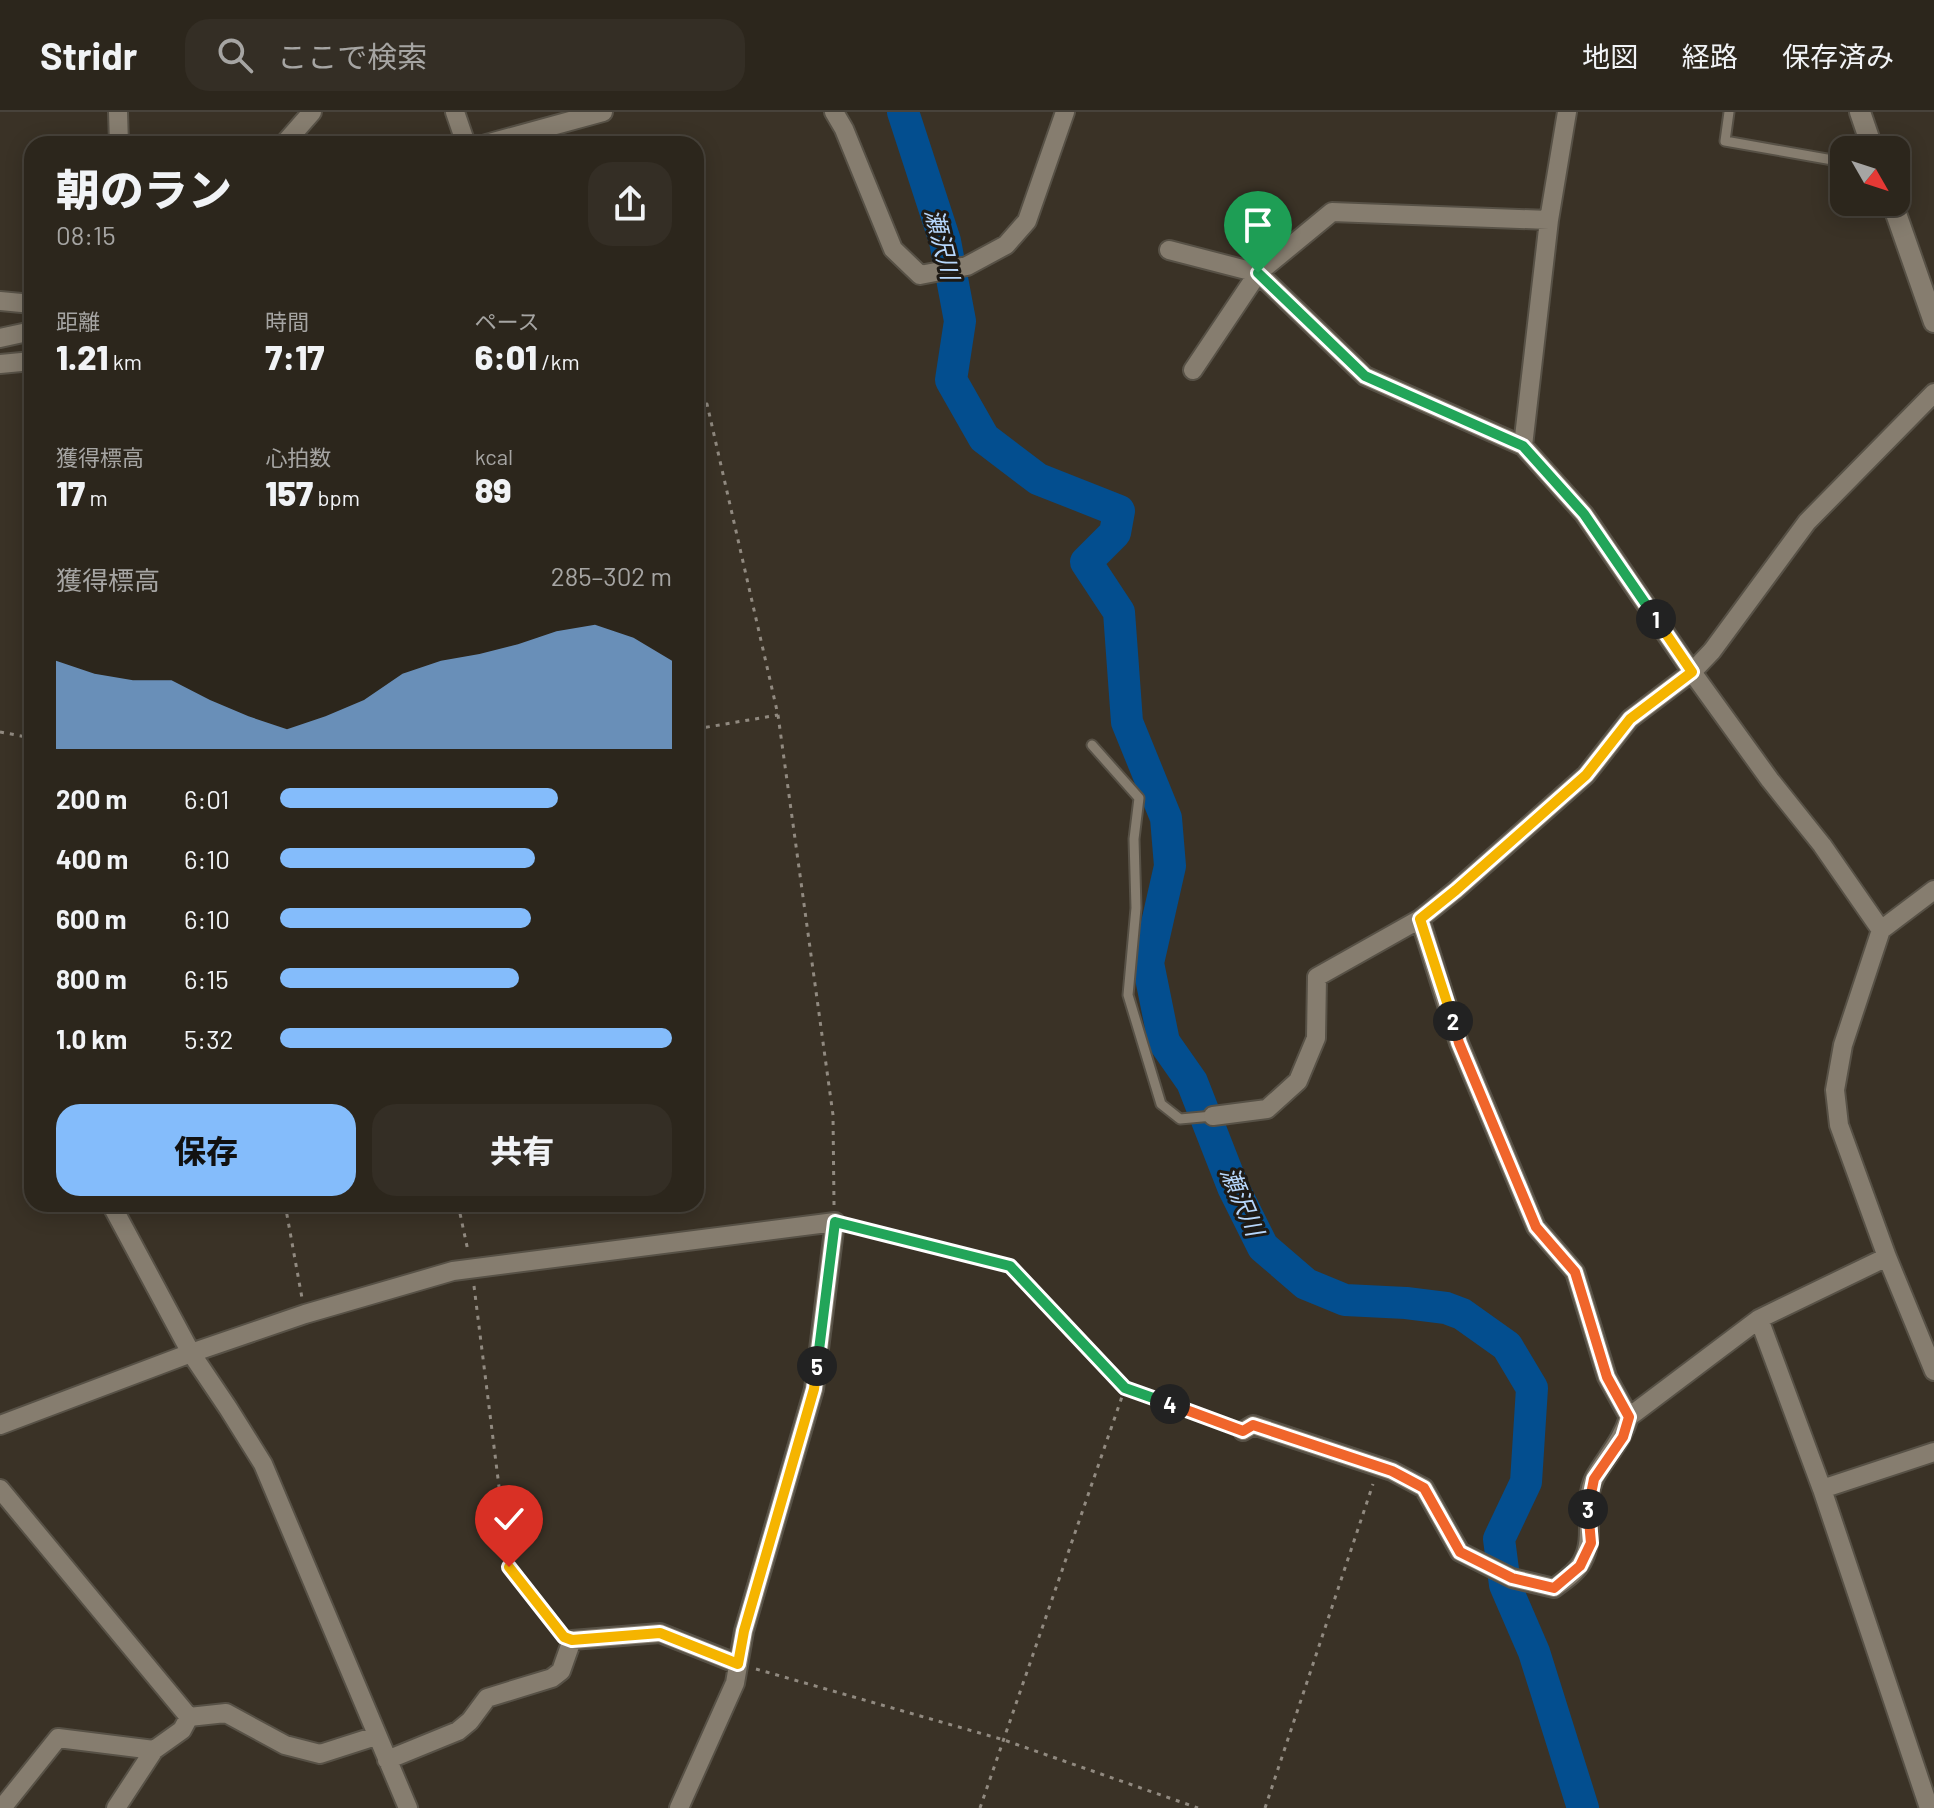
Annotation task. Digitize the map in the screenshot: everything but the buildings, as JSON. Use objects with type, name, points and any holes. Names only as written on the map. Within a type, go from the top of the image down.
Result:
[{"type":"main road","points":[[1860,112],[1868,136]]},
{"type":"main road","points":[[1897,216],[1934,322]]},
{"type":"street","points":[[118,112],[119,136]]},
{"type":"street","points":[[291,136],[312,112]]},
{"type":"street","points":[[455,112],[463,136]]},
{"type":"street","points":[[515,136],[603,112]]},
{"type":"street","points":[[834,112],[844,129],[893,249],[920,275],[967,266],[1006,245],[1027,221],[1065,112]]},
{"type":"street","points":[[1523,446],[1549,220],[1567,112]]},
{"type":"street","points":[[1193,370],[1258,273],[1332,212],[1549,220]]},
{"type":"street","points":[[1169,250],[1258,273],[1365,376],[1523,446],[1584,514],[1692,672],[1770,780],[1822,845],[1881,930]]},
{"type":"street","points":[[0,301],[24,303]]},
{"type":"street","points":[[0,338],[24,333]]},
{"type":"street","points":[[0,364],[24,362]]},
{"type":"street","points":[[1213,1116],[1267,1109],[1298,1081],[1316,1038],[1317,977],[1420,919],[1586,775],[1630,719],[1692,672],[1712,651],[1807,522],[1934,393]]},
{"type":"street","points":[[1934,890],[1881,930],[1843,1045],[1835,1090],[1839,1125],[1887,1257],[1934,1371]]},
{"type":"street","points":[[1420,919],[1459,1043],[1524,1199],[1536,1227],[1575,1272],[1607,1377],[1629,1417]]},
{"type":"street","points":[[115,1212],[191,1353],[263,1464],[408,1808]]},
{"type":"street","points":[[0,1425],[305,1314],[453,1271],[835,1222],[814,1389],[744,1631],[735,1683],[679,1808]]},
{"type":"street","points":[[1243,1431],[1253,1425],[1392,1471],[1424,1488],[1460,1552],[1512,1578],[1554,1588],[1580,1566],[1591,1543],[1587,1515],[1594,1479],[1623,1437],[1629,1417],[1759,1319],[1887,1257]]},
{"type":"street","points":[[1759,1319],[1822,1489],[1929,1808]]},
{"type":"street","points":[[1822,1489],[1934,1452]]},
{"type":"street","points":[[0,1489],[189,1717]]},
{"type":"street","points":[[387,1760],[458,1731],[470,1721],[487,1698],[552,1678],[561,1671],[572,1640],[660,1633],[738,1664]]},
{"type":"street","points":[[189,1717],[226,1713],[285,1745],[320,1754],[376,1736]]},
{"type":"street","points":[[116,1808],[154,1750],[182,1730],[189,1717]]},
{"type":"street","points":[[2,1808],[58,1738],[154,1750]]},
{"type":"lane","points":[[1729,112],[1725,141],[1830,160]]},
{"type":"lane","points":[[1092,745],[1139,798],[1134,839],[1136,908],[1128,995],[1143,1050],[1161,1104],[1180,1119],[1213,1116]]},
{"type":"path","points":[[704,405],[707,404],[778,715],[833,1115],[835,1222],[1010,1266],[1125,1388],[1243,1431]]},
{"type":"path","points":[[704,728],[778,715]]},
{"type":"path","points":[[0,732],[24,736]]},
{"type":"path","points":[[286,1212],[305,1314]]},
{"type":"path","points":[[460,1212],[472,1269],[509,1567],[564,1637],[572,1640]]},
{"type":"path","points":[[980,1808],[1125,1388]]},
{"type":"path","points":[[1265,1808],[1375,1480]]},
{"type":"path","points":[[738,1664],[1004,1740],[1198,1808]]},
{"type":"waterway","name":"瀬沢川","points":[[903,112],[945,241],[960,321],[951,380],[984,438],[1038,479],[1119,511],[1115,533],[1086,562],[1119,612],[1127,722],[1166,818],[1170,866],[1148,963],[1164,1042],[1192,1082],[1233,1187],[1263,1247],[1306,1284],[1345,1300],[1406,1303],[1446,1308],[1462,1314],[1507,1346],[1532,1388],[1526,1482],[1499,1539],[1505,1585],[1534,1652],[1583,1808]]},
{"type":"route","points":[[509,1567],[564,1637],[572,1640],[660,1633],[738,1664],[744,1631],[814,1389],[835,1222],[1010,1266],[1125,1388],[1243,1431],[1253,1425],[1392,1471],[1424,1488],[1460,1552],[1488,1568],[1512,1578],[1554,1588],[1580,1566],[1591,1543],[1587,1515],[1594,1479],[1623,1437],[1629,1417],[1607,1377],[1575,1272],[1536,1227],[1459,1043],[1420,919],[1586,775],[1630,719],[1692,672],[1584,514],[1523,446],[1365,376],[1258,273]]}]
